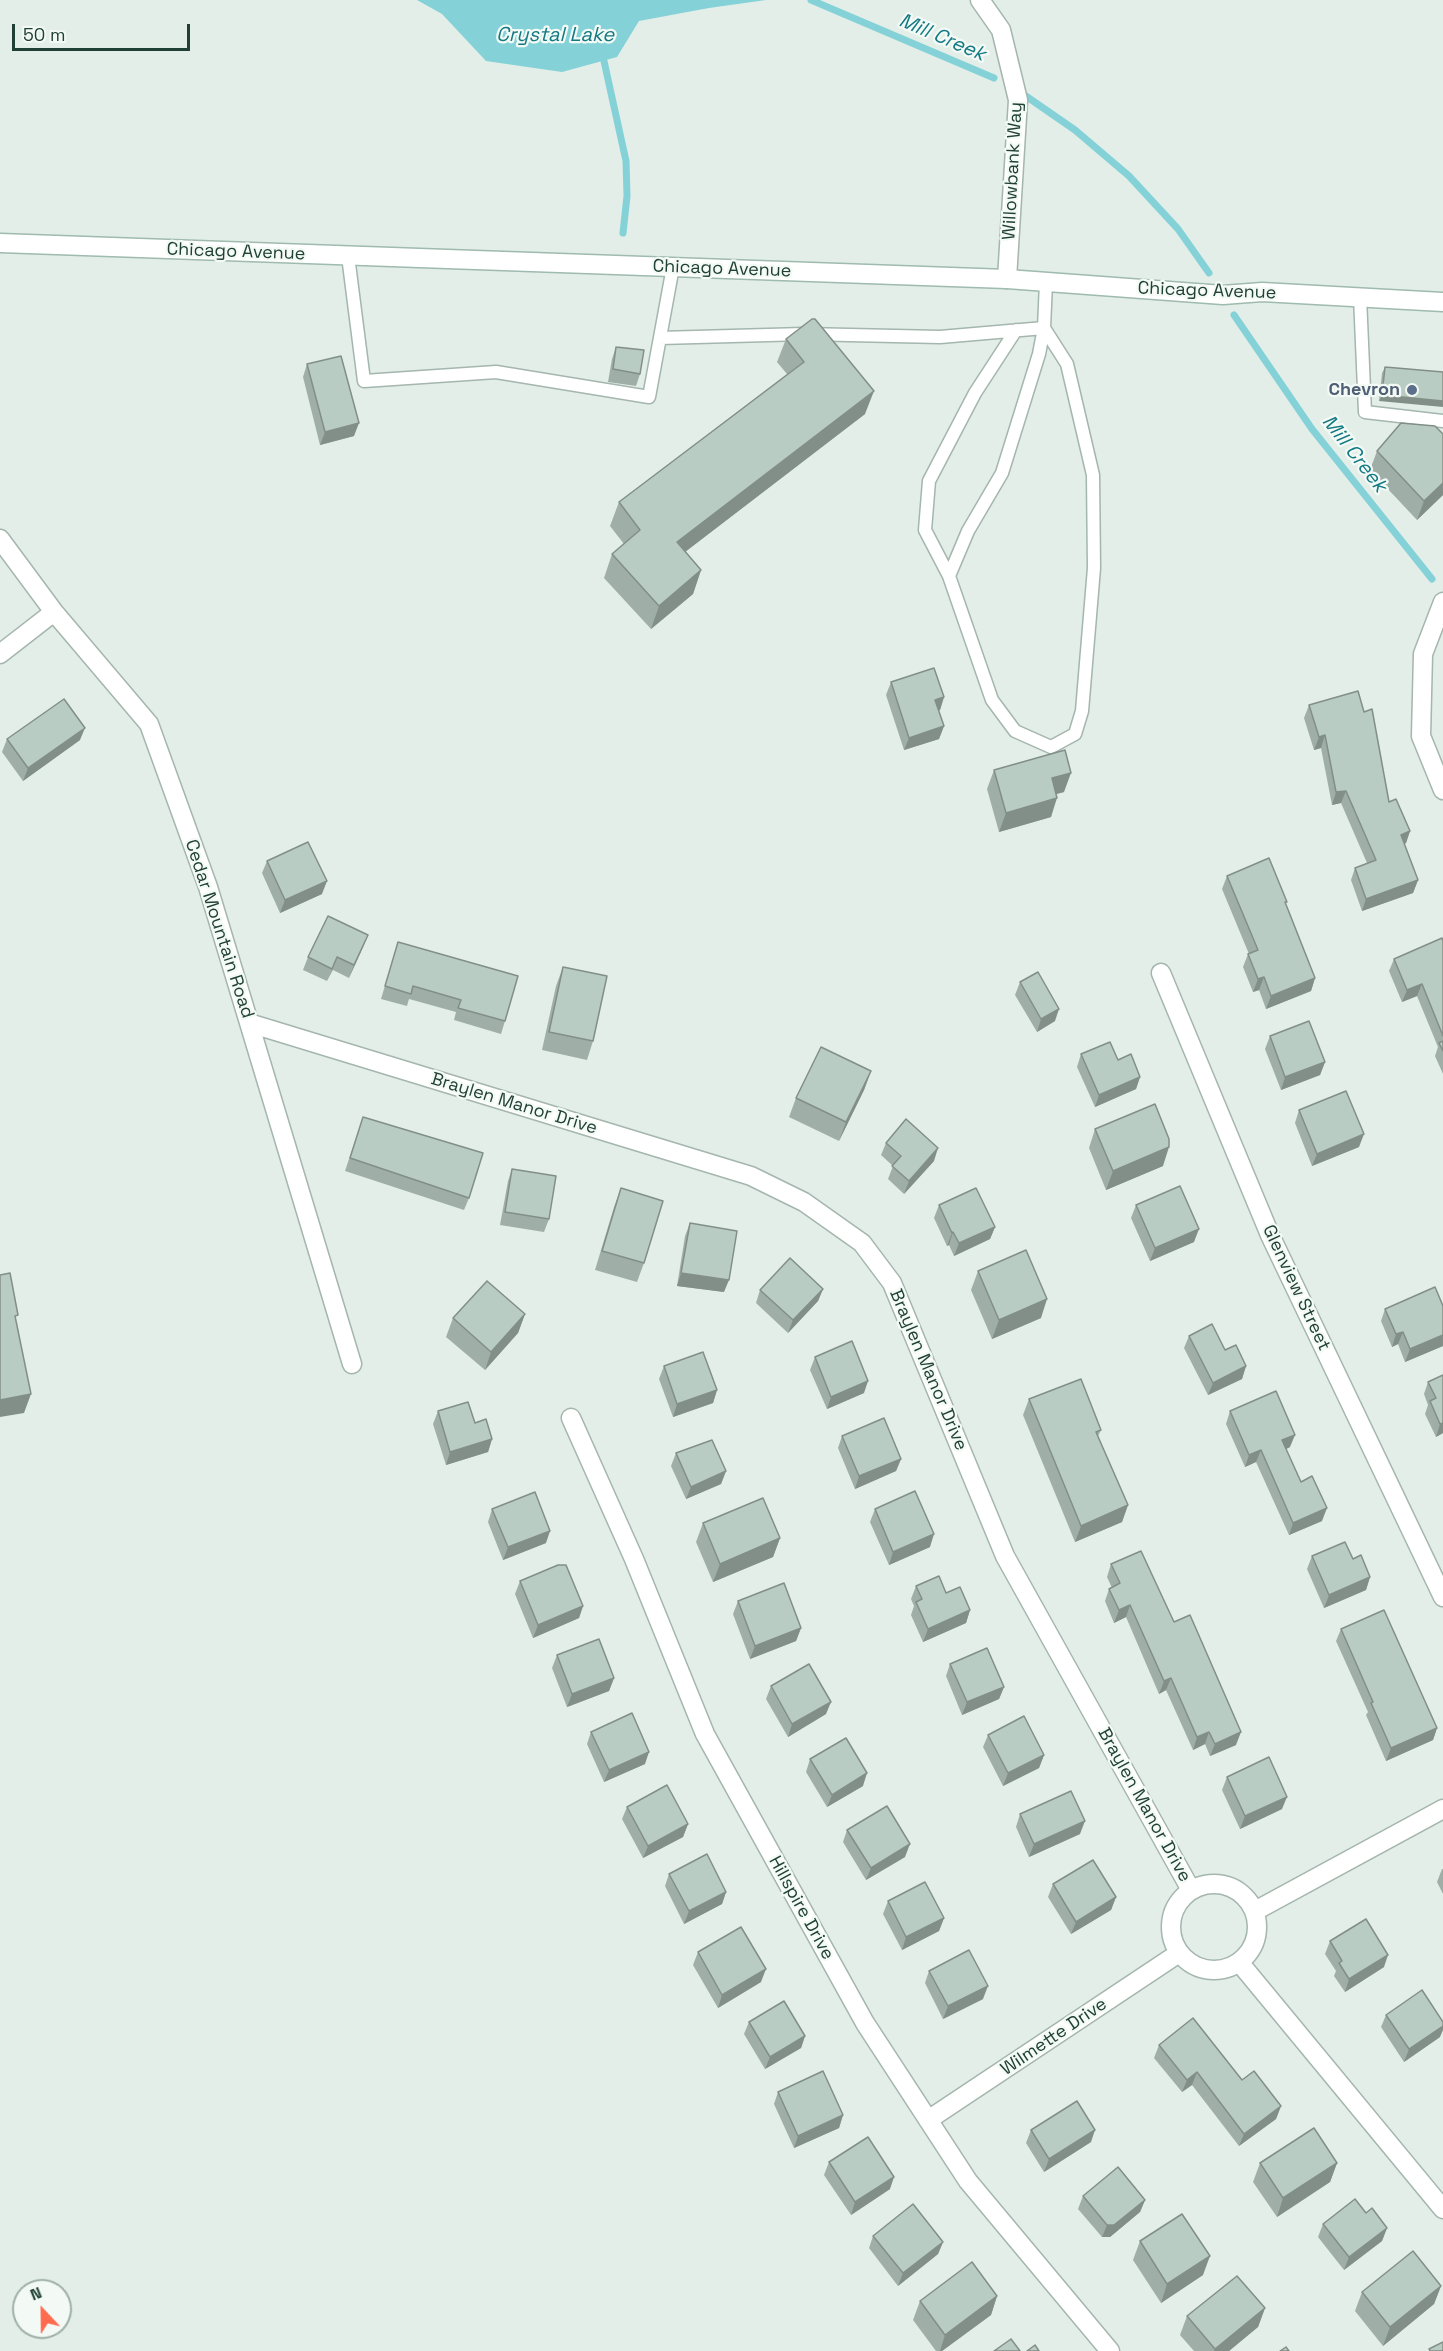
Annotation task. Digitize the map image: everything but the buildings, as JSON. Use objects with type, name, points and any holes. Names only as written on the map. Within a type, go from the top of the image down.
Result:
[{"type":"street","name":"Willowbank Way","points":[[980,0],[1001,30],[1018,100],[1007,279]]},
{"type":"street","name":"Chicago Avenue","points":[[0,243],[1007,279],[1223,295],[1262,292],[1443,302]]},
{"type":"street","name":"Cedar Mountain Road","points":[[0,539],[54,612],[149,724],[208,887],[351,1364]]},
{"type":"street","points":[[1443,602],[1423,654],[1421,736],[1443,790]]},
{"type":"street","points":[[0,654],[54,612]]},
{"type":"street","name":"Glenview Street","points":[[1161,973],[1270,1234],[1443,1597]]},
{"type":"street","name":"Braylen Manor Drive","points":[[249,1023],[752,1176],[804,1202],[862,1242],[892,1283],[1005,1556],[1191,1890]]},
{"type":"street","name":"Hillspire Drive","points":[[571,1418],[634,1559],[705,1734],[865,2023],[968,2181],[1110,2351]]},
{"type":"street","points":[[1255,1911],[1443,1809]]},
{"type":"street","points":[[1209,1884],[1228,1885],[1248,1900],[1255,1911],[1258,1925],[1249,1952],[1239,1962],[1227,1968],[1207,1970],[1188,1963],[1172,1940],[1170,1926],[1173,1912],[1180,1899],[1191,1890],[1209,1884]]},
{"type":"street","name":"Wilmette Drive","points":[[928,2120],[1179,1953]]},
{"type":"street","points":[[1239,1962],[1443,2209]]},
{"type":"lane","points":[[348,256],[364,381],[496,372],[649,397],[673,267]]},
{"type":"lane","points":[[949,576],[968,531],[1002,473],[1039,354],[1044,328],[1046,282]]},
{"type":"lane","points":[[1360,297],[1365,412],[1443,422]]},
{"type":"lane","points":[[660,338],[804,334],[940,337],[1044,328]]},
{"type":"lane","points":[[1016,330],[975,393],[929,481],[925,530],[949,576],[992,700],[1015,731],[1051,747],[1075,734],[1082,711],[1094,568],[1093,475],[1067,364],[1044,328]]},
{"type":"water","name":"Crystal Lake","points":[[417,0],[766,0],[639,21],[617,57],[562,72],[486,61],[442,14]]},
{"type":"waterway","name":"Mill Creek","points":[[811,0],[994,78]]},
{"type":"waterway","points":[[602,52],[626,161],[627,196],[623,233]]},
{"type":"waterway","name":"Mill Creek","points":[[1020,92],[1075,130],[1129,176],[1178,229],[1209,273]]},
{"type":"waterway","name":"Mill Creek","points":[[1234,315],[1312,429],[1432,579]]},
{"type":"place","name":"Chevron","points":[[1412,390]]}]
